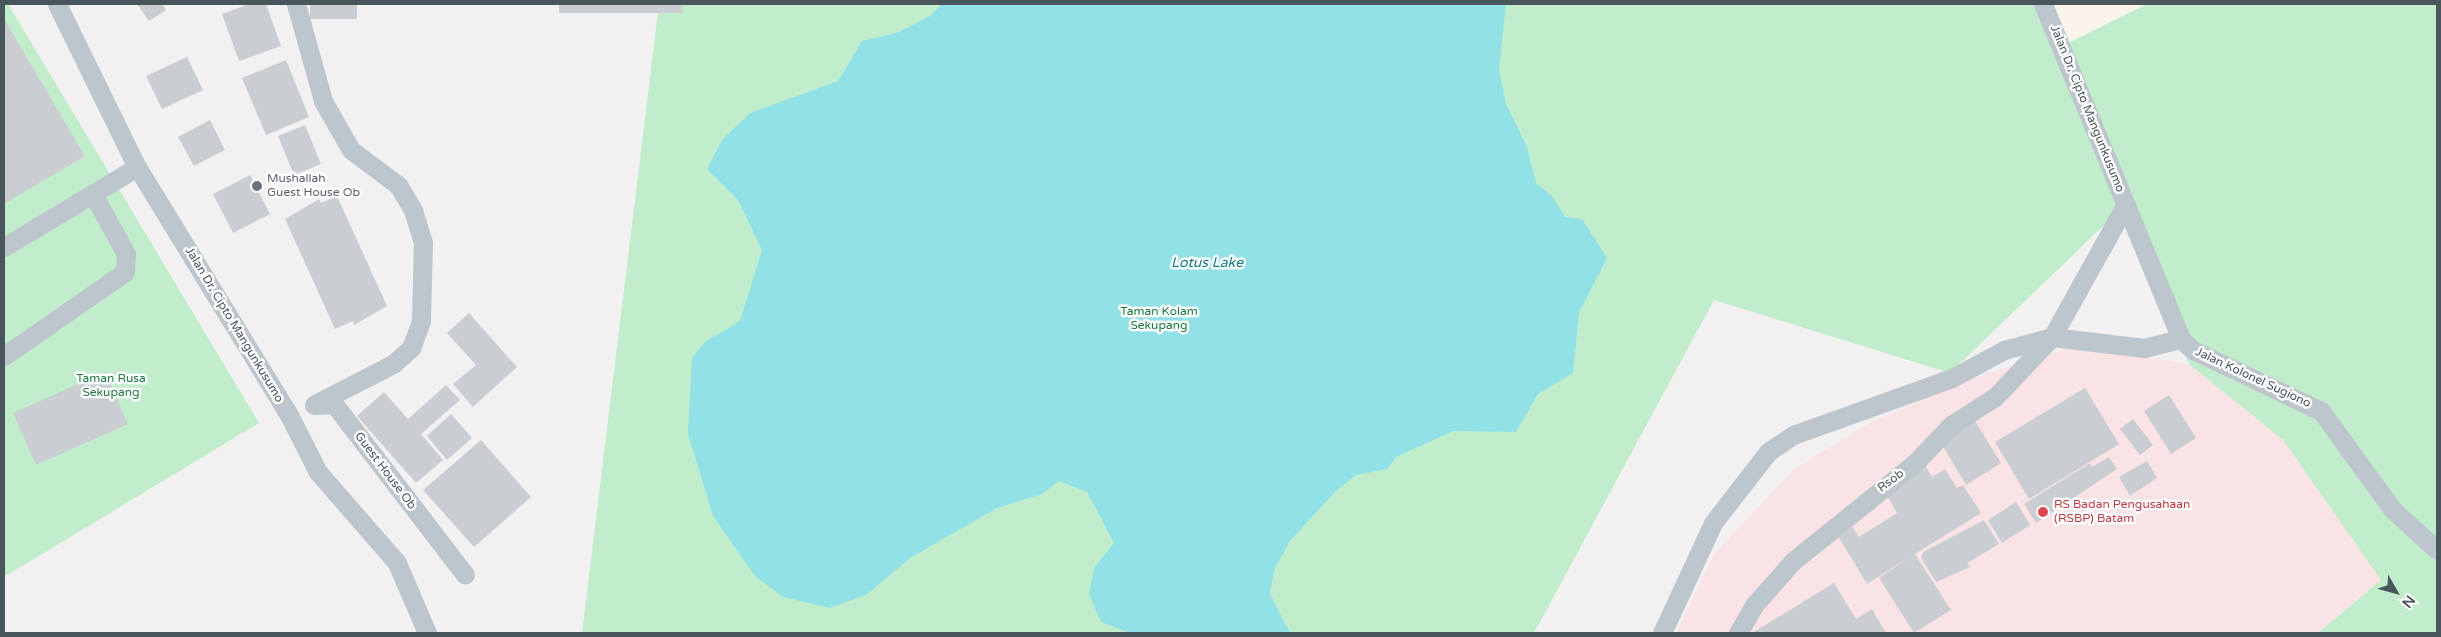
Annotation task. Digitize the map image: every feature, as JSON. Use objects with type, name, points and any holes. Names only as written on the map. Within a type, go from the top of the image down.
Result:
[{"type":"street","name":"Jalan Dr. Cipto Mangunkusumo","points":[[57,4],[138,168],[290,417],[318,472],[397,563],[427,633]]},
{"type":"street","points":[[290,417],[393,364],[412,348],[421,321],[423,243],[413,210],[398,186],[351,150],[323,100],[296,4]]},
{"type":"street","name":"Jalan Dr. Cipto Mangunkusumo","points":[[2044,4],[2126,204],[2052,337]]},
{"type":"street","points":[[4,247],[138,168]]},
{"type":"street","points":[[4,356],[125,272],[126,254],[93,194]]},
{"type":"street","points":[[1662,633],[1713,523],[1768,452],[1793,435],[1952,378],[2004,350],[2052,337],[2144,348],[2181,340],[2126,204]]},
{"type":"street","name":"Rsob","points":[[1738,633],[1755,604],[1793,561],[1915,463],[1951,425],[1995,396],[2052,337]]},
{"type":"street","name":"Jalan Kolonel Sugiono","points":[[2181,340],[2320,411],[2393,510],[2437,550]]},
{"type":"street","name":"Guest House Ob","points":[[315,404],[334,404],[465,575]]},
{"type":"shaded area","points":[[2050,4],[2147,4],[2066,44]]},
{"type":"shaded area","name":"RS Badan Pengusahaan (RSBP) Batam","points":[[2077,345],[2189,364],[2283,439],[2381,580],[2318,633],[1676,633],[1714,554],[1793,470],[1869,423],[1973,378]]},
{"type":"green space","name":"Taman Rusa Sekupang","points":[[4,4],[8,4],[259,423],[4,577]]},
{"type":"green space","name":"Taman Kolam Sekupang","points":[[659,4],[2050,4],[2066,44],[2147,4],[2437,4],[2437,633],[2318,633],[2381,580],[2283,440],[2189,364],[2126,204],[1950,373],[1714,300],[1534,633],[582,633]]},
{"type":"water","name":"Lotus Lake","points":[[942,4],[1506,4],[1499,69],[1506,104],[1527,147],[1536,183],[1552,196],[1565,217],[1582,219],[1607,258],[1579,313],[1573,373],[1538,394],[1516,432],[1453,431],[1396,457],[1387,469],[1356,475],[1335,492],[1289,542],[1274,571],[1270,594],[1290,633],[1130,633],[1101,622],[1089,594],[1094,568],[1114,543],[1087,492],[1059,481],[1042,494],[997,508],[910,558],[866,595],[830,608],[783,597],[755,576],[713,516],[688,434],[692,358],[705,342],[740,321],[762,250],[738,200],[707,169],[722,140],[750,113],[838,81],[862,41],[899,32],[930,16]]},
{"type":"building","points":[[137,4],[162,4],[166,10],[149,21]]},
{"type":"building","points":[[249,4],[266,4],[281,46],[239,61],[222,14]]},
{"type":"building","points":[[310,4],[357,4],[357,19],[310,19]]},
{"type":"building","points":[[559,4],[682,4],[682,13],[559,13]]},
{"type":"building","points":[[4,19],[85,156],[4,204]]},
{"type":"building","points":[[187,57],[203,90],[162,109],[146,76]]},
{"type":"building","points":[[286,60],[309,117],[266,135],[242,78]]},
{"type":"building","points":[[210,120],[225,150],[194,166],[178,137]]},
{"type":"building","points":[[305,125],[321,164],[294,175],[278,136]]},
{"type":"building","points":[[250,175],[270,214],[233,233],[213,194]]},
{"type":"building","points":[[337,196],[387,306],[354,325],[353,321],[335,329],[285,219],[319,199],[321,203]]},
{"type":"building","points":[[469,313],[517,367],[473,407],[453,384],[476,365],[447,333]]},
{"type":"building","points":[[105,372],[128,424],[36,465],[13,413]]},
{"type":"building","points":[[446,385],[460,400],[421,434],[443,460],[416,483],[357,416],[384,392],[408,419]]},
{"type":"building","points":[[2085,388],[2119,444],[2029,499],[1995,442]]},
{"type":"building","points":[[2169,395],[2196,438],[2171,454],[2144,411]]},
{"type":"building","points":[[451,414],[472,438],[447,460],[427,436]]},
{"type":"building","points":[[1972,416],[2001,463],[1966,485],[1938,438]]},
{"type":"building","points":[[2133,419],[2153,445],[2140,455],[2120,429]]},
{"type":"building","points":[[481,440],[531,497],[474,547],[423,490]]},
{"type":"building","points":[[2109,457],[2117,469],[2036,523],[2024,504],[2090,463],[2092,467]]},
{"type":"building","points":[[2147,461],[2157,478],[2130,496],[2119,477]]},
{"type":"building","points":[[1924,464],[1932,477],[1945,469],[1957,488],[1963,485],[1981,513],[1915,554],[1951,610],[1914,633],[1879,578],[1910,557],[1867,584],[1838,536],[1853,527],[1859,537],[1897,513],[1883,489]]},
{"type":"building","points":[[2016,502],[2030,525],[2002,543],[1988,520]]},
{"type":"building","points":[[1984,520],[1999,544],[1967,563],[1970,567],[1936,582],[1921,558],[1923,552]]},
{"type":"building","points":[[1834,583],[1856,619],[1872,609],[1886,633],[1752,633]]},
{"type":"place","name":"Mushallah Guest House Ob","points":[[257,186]]},
{"type":"place","name":"RS Badan Pengusahaan (RSBP) Batam","points":[[2043,512]]}]
